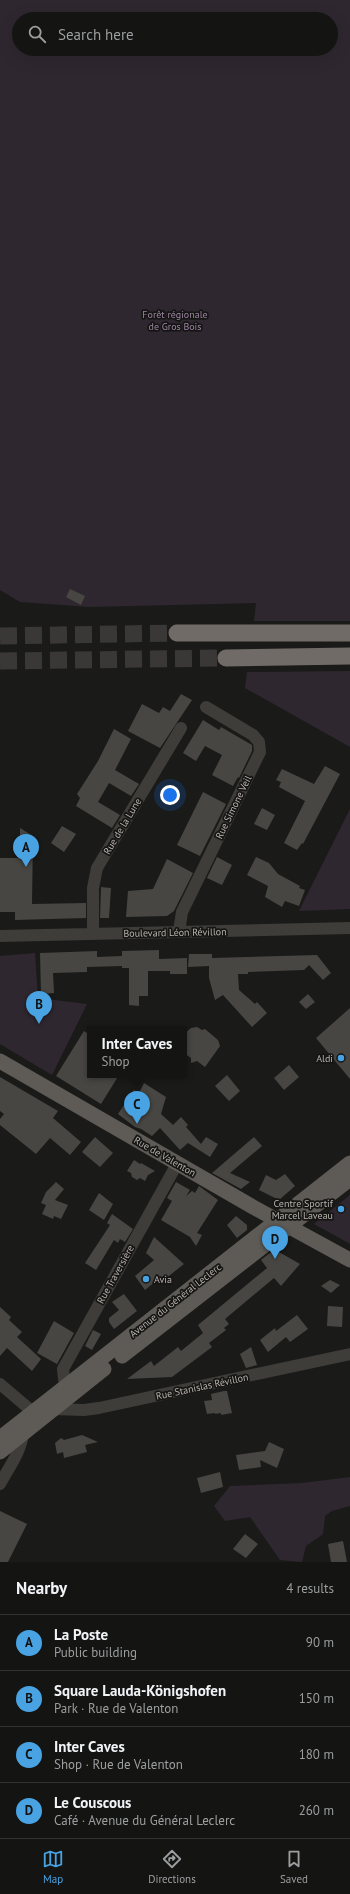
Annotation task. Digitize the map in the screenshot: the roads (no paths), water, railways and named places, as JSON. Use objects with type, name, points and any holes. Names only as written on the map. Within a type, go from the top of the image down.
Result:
[{"type":"highway","points":[[177,633],[350,633]]},
{"type":"highway","points":[[226,658],[350,656]]},
{"type":"main road","name":"Rue de Valenton","points":[[0,1061],[177,1164],[350,1260]]},
{"type":"main road","name":"Avenue du Général Leclerc","points":[[0,1452],[283,1223],[350,1163]]},
{"type":"main road","name":"Avenue du Général Leclerc","points":[[0,1438],[65,1387],[283,1223],[350,1179]]},
{"type":"street","name":"Rue Simone Veil","points":[[180,932],[182,912],[260,752],[259,742],[253,735],[206,707]]},
{"type":"street","name":"Rue de la Lune","points":[[93,934],[93,888],[97,868],[181,728]]},
{"type":"street","name":"Boulevard Léon Révillon","points":[[0,936],[350,928]]},
{"type":"street","name":"Rue Traversière","points":[[65,1387],[62,1370],[177,1164]]},
{"type":"street","name":"Rue Stanislas Révillon","points":[[53,1409],[84,1410],[98,1408],[350,1354]]},
{"type":"street","points":[[0,1384],[33,1412]]},
{"type":"street","points":[[0,1484],[18,1452],[23,1433]]},
{"type":"tunnel","points":[[0,636],[177,633]]},
{"type":"tunnel","points":[[0,661],[226,658]]},
{"type":"place","name":"La Poste","points":[[26,867]]},
{"type":"place","name":"Square Lauda-Königshofen","points":[[39,1024]]},
{"type":"place","name":"Aldi","points":[[341,1058]]},
{"type":"place","name":"Inter Caves","points":[[137,1124]]},
{"type":"place","name":"Centre Sportif Marcel Laveau","points":[[341,1209]]},
{"type":"place","name":"Le Couscous","points":[[275,1259]]},
{"type":"place","name":"Avia","points":[[146,1279]]},
{"type":"park label","name":"Forêt régionale de Gros Bois","points":[[175,320]]}]
